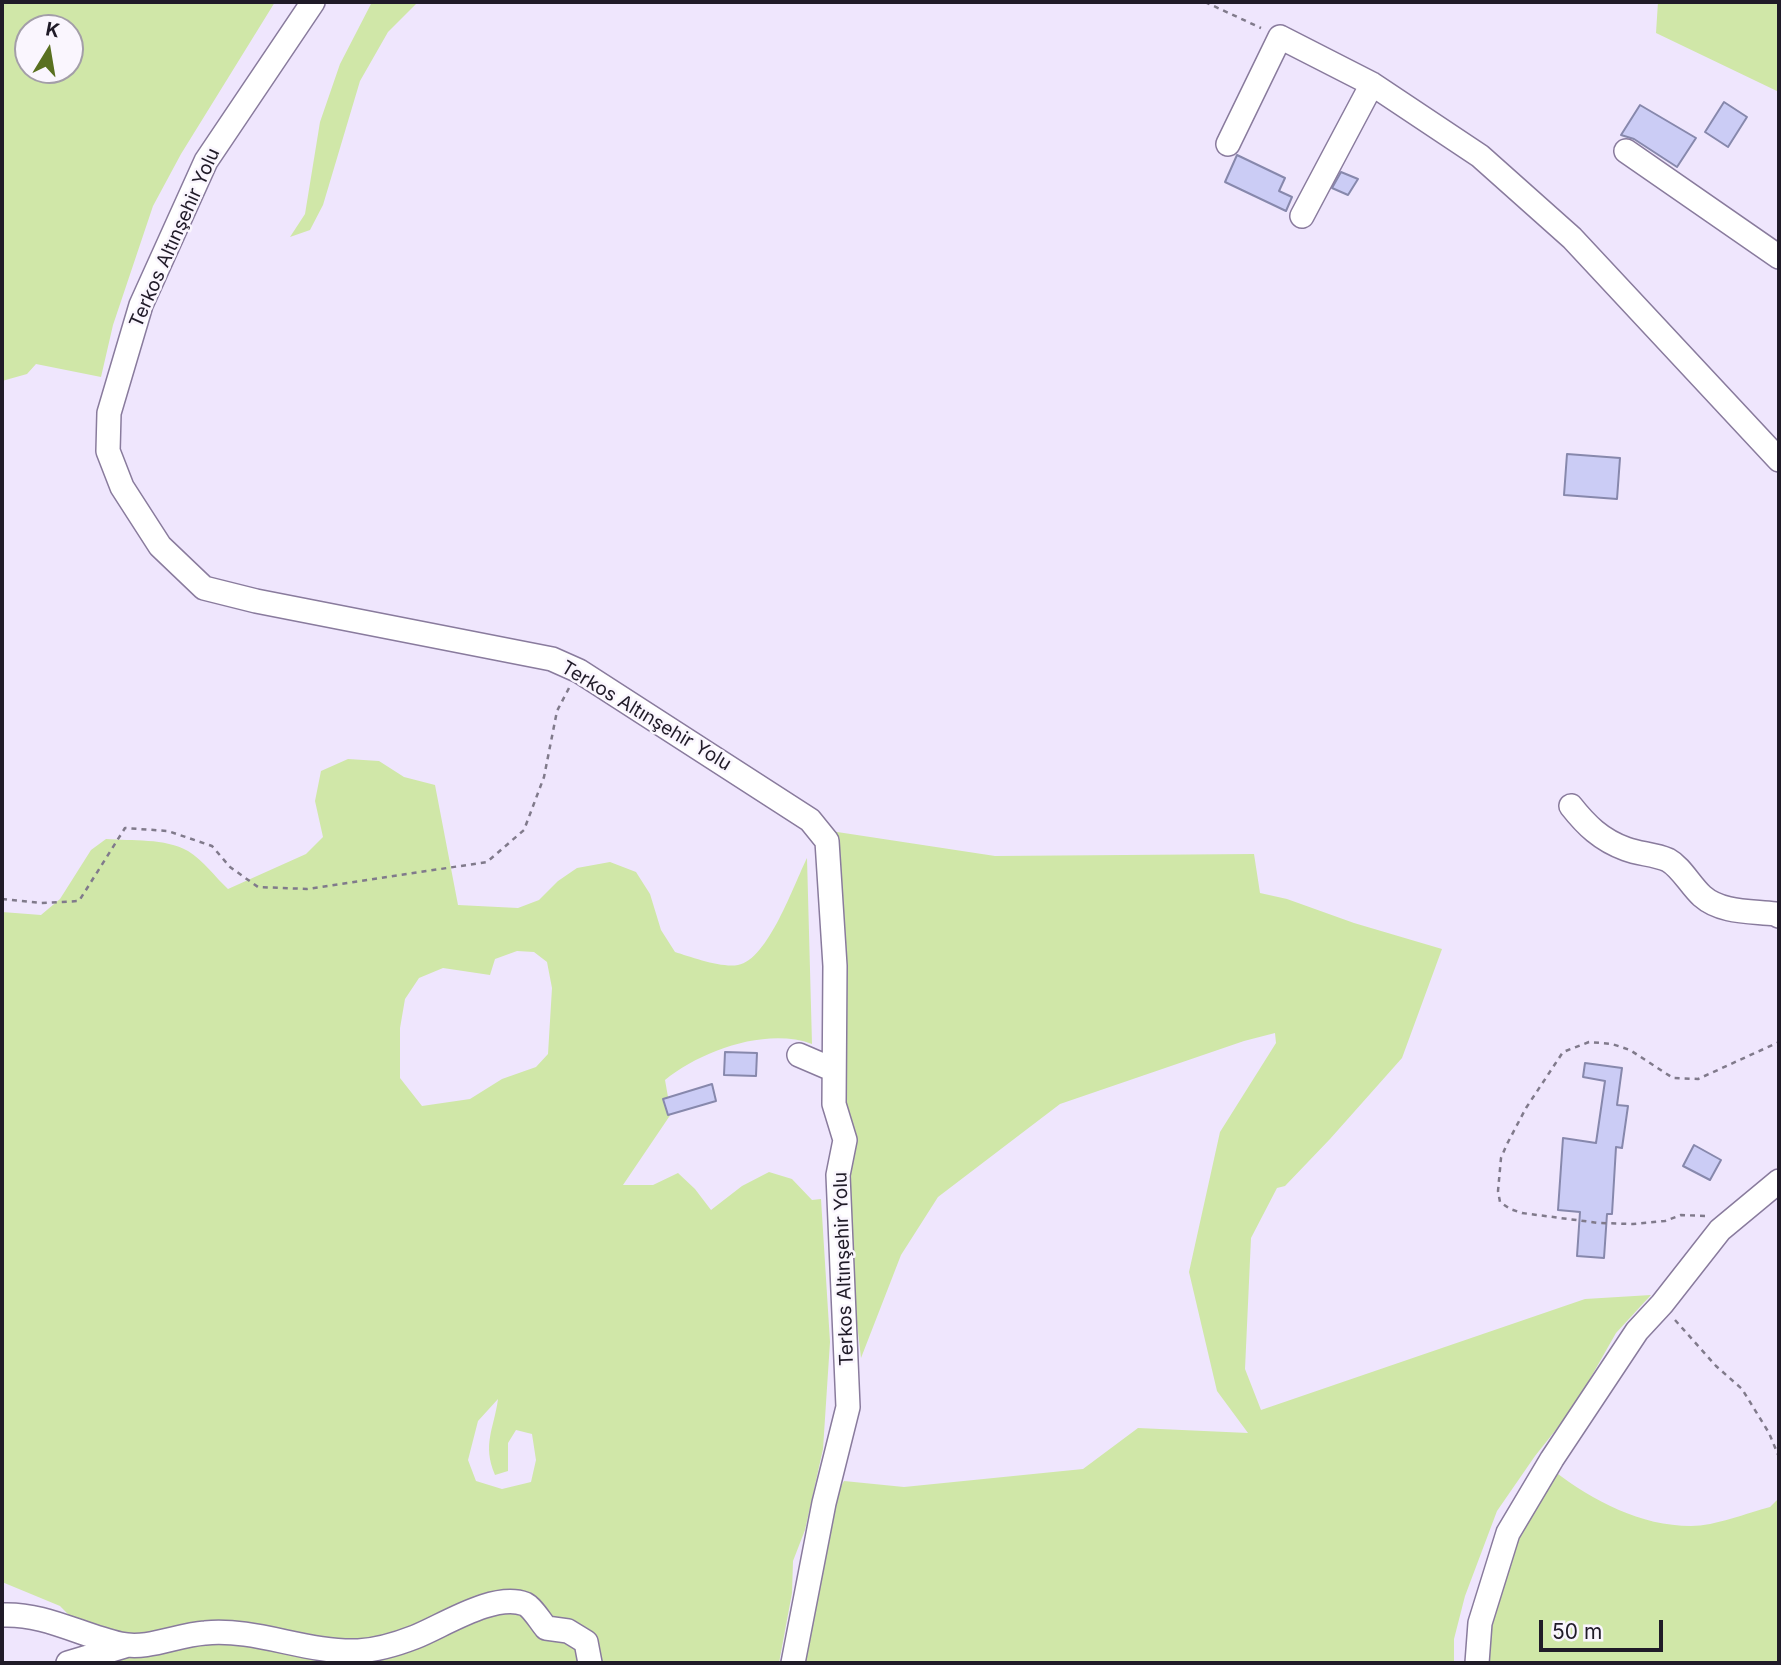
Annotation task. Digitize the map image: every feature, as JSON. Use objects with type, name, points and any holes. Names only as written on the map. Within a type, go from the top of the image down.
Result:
[{"type":"street","name":"Terkos Altınşehir Yolu","points":[[313,2],[206,161],[141,305],[109,414],[108,451],[122,487],[159,546],[204,588],[256,601],[552,659],[579,671],[810,820],[827,841],[835,966],[834,1104],[845,1140],[838,1175],[848,1407],[824,1503],[793,1663]]},
{"type":"street","points":[[1228,144],[1280,37],[1372,84],[1480,156],[1572,238],[1779,460]]},
{"type":"street","points":[[1302,216],[1372,84]]},
{"type":"street","points":[[1626,151],[1779,257]]},
{"type":"street","points":[[1571,806],[1589,828],[1607,841],[1627,850],[1670,861],[1704,898],[1725,908],[1779,916]]},
{"type":"street","points":[[799,1055],[834,1070]]},
{"type":"street","points":[[1477,1663],[1480,1623],[1507,1533],[1552,1459],[1637,1331],[1662,1304],[1720,1230],[1779,1181]]},
{"type":"street","points":[[2,1615],[37,1617],[122,1644],[148,1644],[204,1633],[233,1633],[337,1652],[372,1650],[415,1637],[467,1612],[509,1601],[527,1605],[546,1628],[568,1631],[586,1643],[590,1663]]},
{"type":"street","points":[[68,1663],[132,1644]]},
{"type":"path","points":[[1205,2],[1280,37]]},
{"type":"path","points":[[2,898],[41,903],[79,901],[125,828],[168,831],[212,846],[230,867],[258,887],[307,889],[487,862],[524,830],[544,777],[557,711],[579,671]]},
{"type":"path","points":[[1720,1230],[1706,1216],[1696,1214],[1633,1224],[1522,1213],[1500,1202],[1497,1191],[1502,1158],[1526,1108],[1563,1052],[1589,1042],[1612,1044],[1630,1050],[1673,1078],[1698,1080],[1779,1042]]},
{"type":"path","points":[[1662,1304],[1716,1366],[1742,1389],[1769,1433],[1779,1457]]},
{"type":"green space","points":[[2,2],[275,2],[181,154],[153,206],[113,325],[101,377],[36,364],[27,374],[2,381]]},
{"type":"green space","points":[[372,2],[418,2],[388,32],[360,81],[323,205],[310,230],[290,237],[305,214],[320,122],[340,64]]},
{"type":"green space","points":[[1658,2],[1779,2],[1779,92],[1656,33]]},
{"type":"green space","points":[[348,759],[379,761],[404,777],[435,785],[458,905],[518,908],[539,900],[558,881],[577,868],[610,862],[636,872],[650,894],[661,930],[675,952],[715,964],[738,965],[760,950],[779,919],[807,858],[812,1044],[794,1039],[755,1040],[715,1051],[665,1080],[671,1114],[623,1185],[653,1185],[678,1173],[711,1210],[742,1186],[769,1172],[792,1179],[812,1200],[821,1199],[830,1342],[823,1449],[805,1530],[793,1561],[792,1593],[779,1663],[116,1663],[60,1606],[2,1582],[2,912],[41,915],[60,899],[91,850],[106,839],[159,842],[179,847],[199,859],[228,889],[306,854],[323,837],[315,801],[321,771]],"holes":[[[517,951],[534,952],[547,962],[552,988],[548,1054],[536,1067],[502,1079],[470,1099],[422,1106],[400,1078],[400,1028],[405,999],[419,978],[443,968],[490,975],[495,959]],[[498,1399],[489,1445],[495,1475],[508,1471],[508,1443],[516,1430],[532,1434],[536,1460],[531,1482],[502,1489],[476,1481],[468,1460],[478,1421]]]},
{"type":"green space","points":[[811,828],[995,856],[1254,854],[1260,893],[1287,899],[1354,923],[1442,949],[1402,1058],[1285,1186],[1277,1188],[1251,1238],[1245,1369],[1261,1410],[1585,1299],[1651,1295],[1616,1333],[1574,1407],[1535,1456],[1497,1511],[1465,1596],[1454,1639],[1454,1663],[798,1663],[827,1511],[844,1481],[904,1487],[1083,1469],[1138,1428],[1248,1433],[1217,1391],[1189,1272],[1220,1132],[1276,1043],[1275,1033],[1244,1041],[1060,1104],[938,1197],[901,1255],[861,1358],[845,1218],[850,1145],[831,904],[821,851]]},
{"type":"green space","points":[[1554,1471],[1618,1510],[1672,1525],[1691,1526],[1720,1522],[1770,1507],[1779,1498],[1779,1663],[1466,1663],[1489,1568]]},
{"type":"building","points":[[1724,102],[1747,117],[1728,147],[1705,132]]},
{"type":"building","points":[[1640,105],[1696,138],[1677,167],[1634,139],[1621,135]]},
{"type":"building","points":[[1237,155],[1285,178],[1279,191],[1292,197],[1286,211],[1225,182]]},
{"type":"building","points":[[1341,172],[1358,179],[1348,195],[1332,188]]},
{"type":"building","points":[[1567,454],[1620,458],[1617,499],[1564,495]]},
{"type":"building","points":[[725,1052],[757,1053],[756,1076],[724,1075]]},
{"type":"building","points":[[1585,1063],[1622,1068],[1617,1105],[1628,1106],[1622,1148],[1616,1147],[1612,1214],[1607,1214],[1604,1258],[1577,1256],[1580,1212],[1558,1210],[1563,1138],[1596,1143],[1605,1081],[1583,1077]]},
{"type":"building","points":[[712,1084],[716,1101],[668,1115],[663,1099]]},
{"type":"building","points":[[1694,1145],[1721,1160],[1710,1180],[1683,1166]]}]
